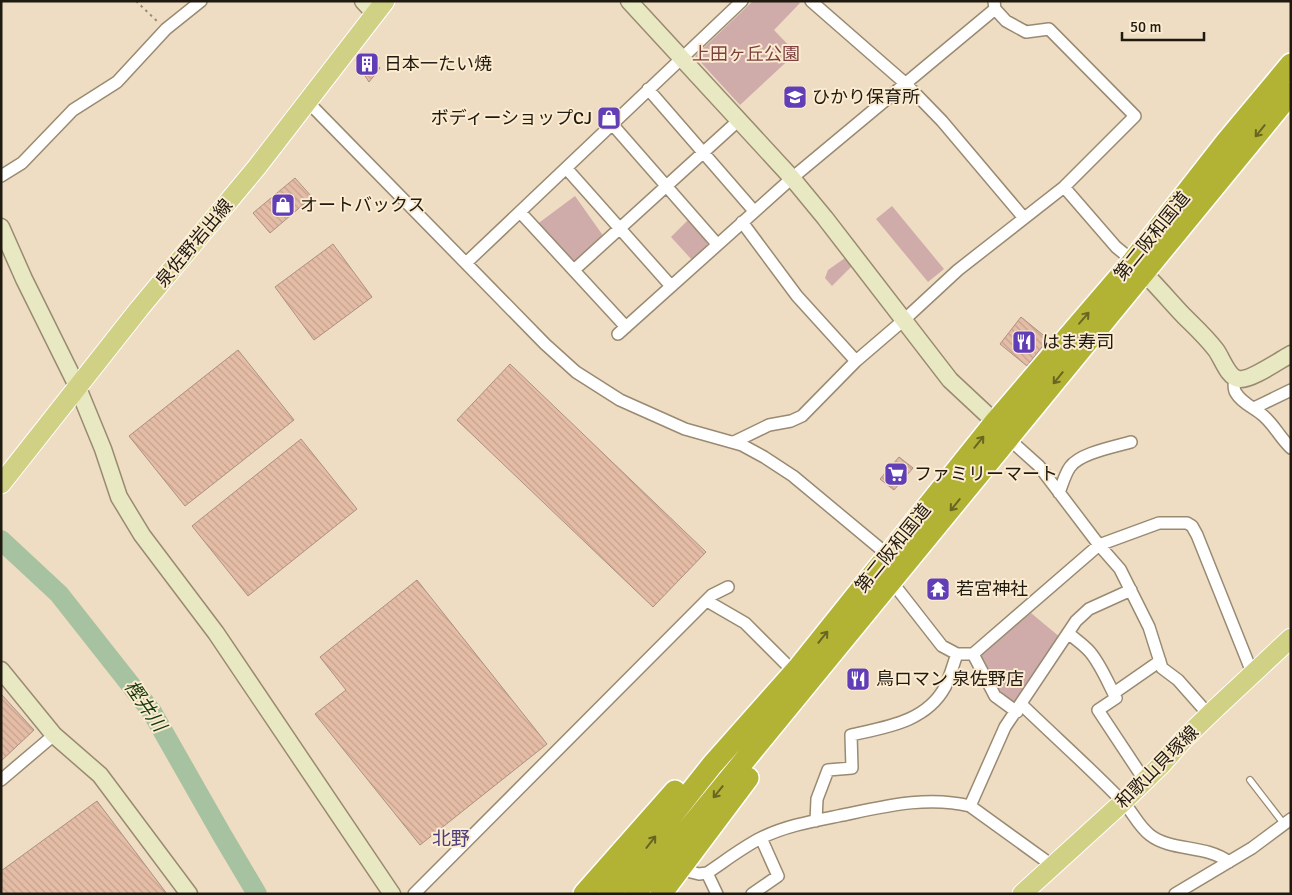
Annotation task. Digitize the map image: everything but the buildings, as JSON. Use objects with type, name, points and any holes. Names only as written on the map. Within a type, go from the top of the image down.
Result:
[{"type":"highway","name":"第二阪和国道","points":[[635,894],[1008,439],[1138,267],[1226,142],[1291,64]]},
{"type":"highway","name":"第二阪和国道","points":[[610,894],[712,765],[795,669],[995,422],[1138,267],[1291,93]]},
{"type":"highway","points":[[660,889],[679,869],[808,698],[824,663]]},
{"type":"highway","points":[[584,894],[624,856],[772,681],[795,669]]},
{"type":"main road","name":"泉佐野岩出線","points":[[1,484],[139,309],[257,167],[307,101],[374,5]]},
{"type":"main road","name":"和歌山貝塚線","points":[[1022,894],[1123,802],[1209,715],[1291,638]]},
{"type":"street","points":[[1,176],[22,163],[73,110],[116,82],[166,29],[201,1]]},
{"type":"street","points":[[629,1],[792,178],[905,320],[950,380],[995,422],[1008,439],[1039,466],[1099,545],[1120,569],[1149,627],[1162,668],[1178,680],[1209,715]]},
{"type":"street","points":[[466,264],[742,1]]},
{"type":"street","points":[[811,1],[906,84],[942,121],[1024,218]]},
{"type":"street","points":[[520,212],[574,270],[622,330],[754,211],[906,84],[994,5],[1006,21],[1026,32],[1049,28],[1136,116],[1064,187],[958,270],[905,320],[856,361],[802,416],[791,421],[769,426],[734,442]]},
{"type":"street","points":[[648,89],[754,211]]},
{"type":"street","points":[[307,101],[545,344],[576,372],[620,400],[686,429],[742,444],[764,456],[792,476],[888,556],[892,582],[942,646],[957,654],[973,654],[1099,545],[1159,523],[1187,522],[1192,526],[1197,535],[1253,675]]},
{"type":"street","points":[[574,270],[739,120]]},
{"type":"street","points":[[612,124],[717,244]]},
{"type":"street","points":[[566,168],[671,286]]},
{"type":"street","points":[[1064,187],[1116,247],[1207,338],[1230,374],[1235,378],[1241,380],[1250,377],[1291,354]]},
{"type":"street","points":[[742,222],[797,296],[856,361]]},
{"type":"street","points":[[1,227],[24,279],[78,388],[103,450],[119,497],[142,535],[216,633],[392,894]]},
{"type":"street","points":[[1235,378],[1234,387],[1242,401],[1254,408],[1273,425],[1291,448]]},
{"type":"street","points":[[1254,408],[1291,390]]},
{"type":"street","points":[[1059,492],[1070,467],[1078,460],[1096,452],[1131,442]]},
{"type":"street","points":[[414,894],[712,595],[728,587]]},
{"type":"street","points":[[970,806],[1005,727],[1076,620],[1089,609],[1131,590]]},
{"type":"street","points":[[707,601],[745,623],[795,669]]},
{"type":"street","points":[[1068,633],[1090,651],[1114,692],[1116,698],[1098,710],[1145,780]]},
{"type":"street","points":[[816,821],[817,799],[828,770],[852,768],[851,735],[896,725],[918,715],[934,702],[945,687],[957,654]]},
{"type":"street","points":[[973,654],[995,696],[1019,708],[1123,802],[1139,824],[1151,836],[1170,844],[1220,855],[1229,862]]},
{"type":"street","points":[[1114,692],[1160,662]]},
{"type":"street","points":[[1,670],[54,735],[100,775],[188,894]]},
{"type":"street","points":[[1,780],[54,735]]},
{"type":"street","points":[[679,869],[699,874],[707,873],[761,838],[781,830],[907,802],[941,802],[970,806],[1053,866]]},
{"type":"street","points":[[1175,894],[1252,848],[1288,822]]},
{"type":"street","points":[[752,894],[778,876],[761,838]]},
{"type":"street","points":[[707,873],[717,894]]},
{"type":"lane","points":[[1250,780],[1288,822]]},
{"type":"path","points":[[136,1],[166,29]]},
{"type":"green space","name":"上田ヶ丘公園","points":[[753,1],[798,1],[800,3],[774,30],[796,53],[740,105],[695,56]]},
{"type":"green space","points":[[575,196],[604,237],[574,265],[536,225]]},
{"type":"green space","points":[[892,206],[944,269],[928,282],[876,219]]},
{"type":"green space","points":[[689,219],[707,238],[707,246],[692,260],[671,237]]},
{"type":"green space","points":[[845,258],[852,266],[832,286],[825,278],[828,270]]},
{"type":"green space","points":[[1031,613],[1061,638],[1016,706],[996,693],[979,654]]},
{"type":"waterway","name":"樫井川","points":[[1,540],[59,594],[152,712],[257,894]]},
{"type":"place","name":"日本一たい焼","points":[[367,64]]},
{"type":"place","name":"ひかり保育所","points":[[795,97]]},
{"type":"place","name":"ボディーショップCJ","points":[[609,118]]},
{"type":"place","name":"オートバックス","points":[[283,205]]},
{"type":"place","name":"はま寿司","points":[[1024,342]]},
{"type":"place","name":"ファミリーマート","points":[[896,474]]},
{"type":"place","name":"若宮神社","points":[[938,589]]},
{"type":"place","name":"鳥ロマン 泉佐野店","points":[[858,679]]},
{"type":"district","name":"北野","points":[[451,839]]}]
